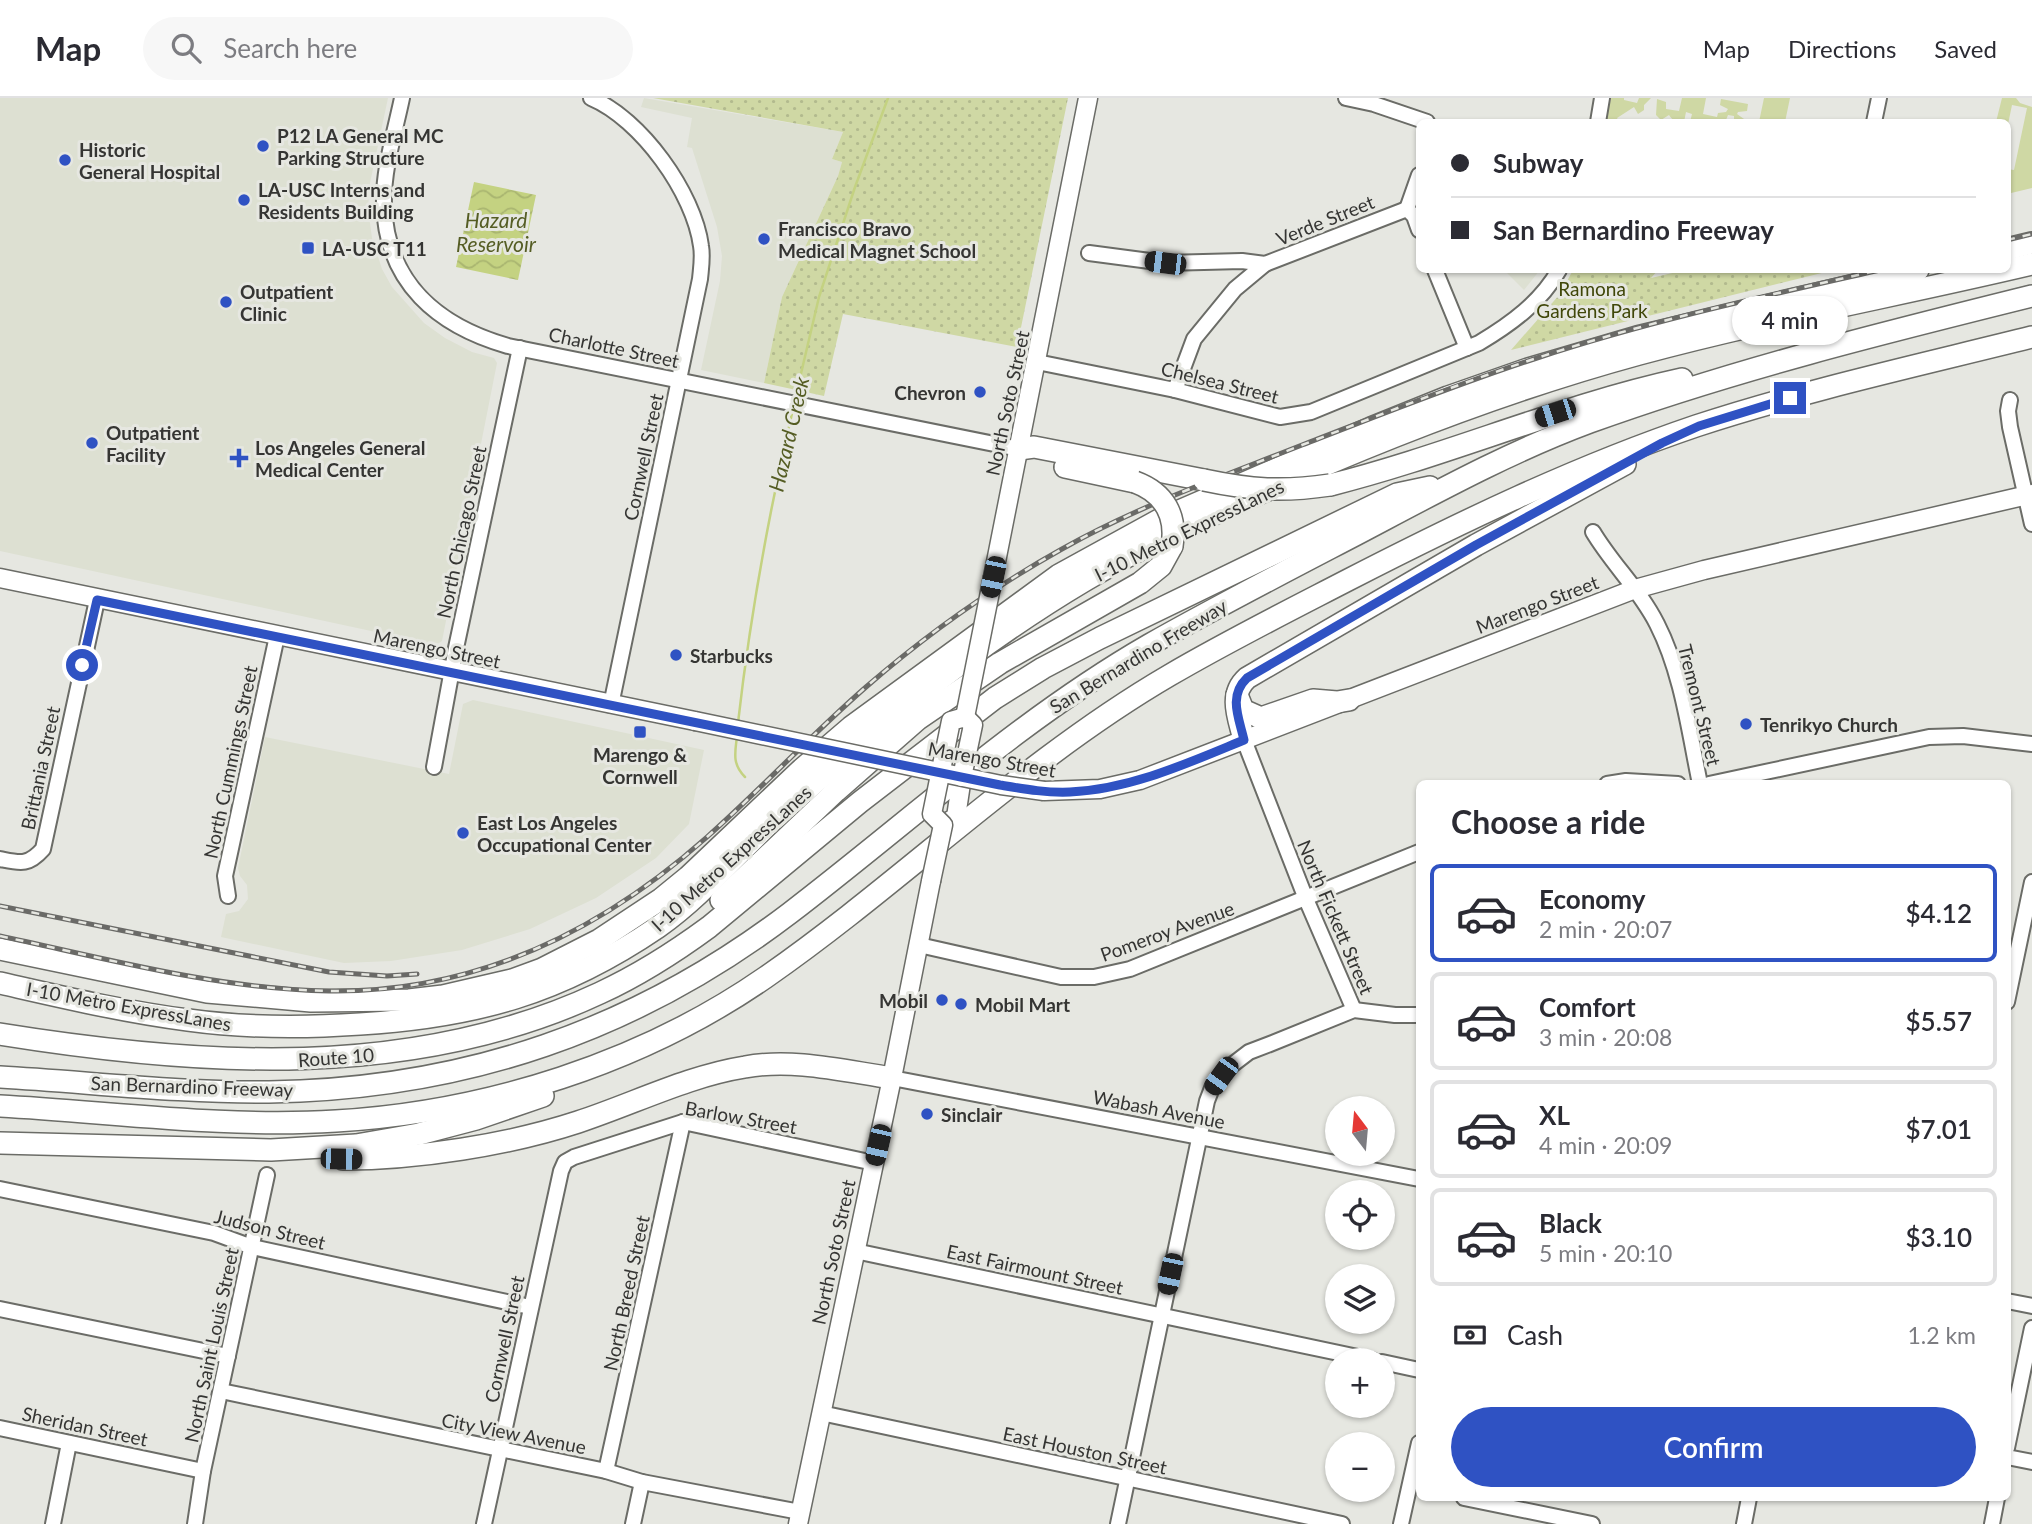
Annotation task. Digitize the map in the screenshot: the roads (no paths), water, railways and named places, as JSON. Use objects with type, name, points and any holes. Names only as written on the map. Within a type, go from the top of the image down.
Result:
[{"type":"highway","points":[[2011,248],[2032,243]]},
{"type":"highway","name":"I-10 Metro ExpressLanes","points":[[2011,269],[2032,264]]},
{"type":"highway","name":"I-10 Metro ExpressLanes","points":[[0,948],[207,992],[299,1000],[409,1000],[443,996],[512,980],[542,969],[599,940],[661,899],[851,727],[1059,575],[1161,519],[1384,422],[1528,369],[1637,337],[1905,273]]},
{"type":"highway","name":"I-10 Metro ExpressLanes","points":[[0,983],[123,1009],[196,1021],[258,1027],[307,1028],[402,1022],[470,1011],[522,997],[582,972],[660,925],[724,869],[825,773],[992,640],[1083,582],[1159,540],[1384,441],[1545,383],[1638,354],[1726,332],[1994,273]]},
{"type":"highway","name":"San Bernardino Freeway","points":[[0,1077],[240,1092],[336,1089],[483,1065],[551,1044],[611,1021],[678,988],[751,942],[989,754],[1094,678],[1224,604],[1453,483],[1584,424],[1690,388],[1838,345],[2032,296]]},
{"type":"highway","name":"San Bernardino Freeway","points":[[0,1106],[264,1122],[336,1121],[462,1104],[536,1085],[625,1053],[731,1000],[794,957],[1018,779],[1095,722],[1167,677],[1435,536],[1569,475],[1699,426],[1790,398],[2032,337]]},
{"type":"highway","points":[[1019,449],[1033,461],[1264,490],[1296,490],[1371,475],[1628,391],[1838,345]]},
{"type":"highway","points":[[1244,740],[1236,704],[1238,689],[1247,678],[1476,545],[1699,426]]},
{"type":"highway","points":[[657,963],[816,809],[918,719],[1000,663],[1140,583],[1161,566],[1172,546],[1174,527],[1167,507],[1142,476]]},
{"type":"highway","points":[[657,963],[709,927],[923,751],[995,698],[1043,668],[1397,495],[1453,483]]},
{"type":"highway","points":[[1238,689],[1238,701],[1243,710],[1261,718],[1313,700],[1349,700]]},
{"type":"highway","name":"Route 10","points":[[0,1034],[55,1043],[186,1055],[281,1060],[382,1054],[429,1046],[519,1024],[600,993],[657,963]]},
{"type":"highway","points":[[0,1143],[271,1150],[356,1145],[419,1134],[515,1107],[590,1077],[695,1020]]},
{"type":"highway","points":[[0,1046],[55,1043]]},
{"type":"highway","points":[[205,1149],[324,1159],[430,1153],[521,1137],[576,1122],[746,1066],[813,1066],[892,1078]]},
{"type":"highway","points":[[0,1116],[93,1111]]},
{"type":"highway","points":[[0,1152],[83,1144]]},
{"type":"main road","name":"North Soto Street","points":[[965,717],[1088,98]]},
{"type":"main road","name":"Marengo Street","points":[[0,578],[962,777],[1044,791],[1100,789],[1140,780],[1635,589],[1720,566],[2029,495]]},
{"type":"main road","name":"North Soto Street","points":[[943,825],[932,814],[940,772],[951,721],[965,717]]},
{"type":"main road","name":"North Soto Street","points":[[799,1518],[943,825],[956,817],[974,725],[965,717]]},
{"type":"street","name":"Charlotte Street","points":[[402,98],[386,175],[384,203],[387,233],[399,266],[420,297],[450,323],[484,339],[520,348],[1019,449]]},
{"type":"street","name":"Cornwell Street","points":[[591,98],[619,115],[657,154],[673,177],[694,218],[701,247],[700,279],[611,705]]},
{"type":"street","points":[[1346,98],[1418,119]]},
{"type":"street","points":[[1598,119],[1602,98]]},
{"type":"street","points":[[1875,119],[1879,98]]},
{"type":"street","points":[[1416,184],[1407,209],[1416,222]]},
{"type":"street","name":"Verde Street","points":[[1089,253],[1165,263],[1242,261],[1265,264],[1407,209]]},
{"type":"street","points":[[1175,390],[1194,339],[1235,289],[1265,264]]},
{"type":"street","points":[[1437,273],[1467,348]]},
{"type":"street","name":"Chelsea Street","points":[[1037,362],[1175,390],[1280,417],[1296,416],[1467,348],[1502,329],[1538,299],[1557,273]]},
{"type":"street","name":"North Chicago Street","points":[[434,767],[520,348]]},
{"type":"street","points":[[2010,400],[2010,427],[2029,495],[2032,524]]},
{"type":"street","name":"Tremont Street","points":[[1593,532],[1635,589],[1666,644],[1678,684],[1699,780]]},
{"type":"street","name":"Brittania Street","points":[[0,859],[21,863],[34,859],[43,849],[97,600]]},
{"type":"street","name":"North Cummings Street","points":[[228,896],[225,876],[277,636]]},
{"type":"street","points":[[1728,780],[1929,737],[1963,736],[2032,744]]},
{"type":"street","name":"North Fickett Street","points":[[1118,1524],[1212,1088],[1232,1065],[1249,1052],[1354,1010],[1306,899],[1244,740]]},
{"type":"street","name":"Pomeroy Avenue","points":[[919,945],[1060,977],[1094,978],[1130,969],[1416,853]]},
{"type":"street","points":[[2012,957],[2027,931],[2032,882]]},
{"type":"street","points":[[1354,1010],[1395,1016],[1416,1015]]},
{"type":"street","name":"Wabash Avenue","points":[[892,1078],[1416,1178]]},
{"type":"street","name":"Barlow Street","points":[[565,1162],[682,1122],[874,1163]]},
{"type":"street","name":"North Breed Street","points":[[606,1471],[682,1122]]},
{"type":"street","name":"Cornwell Street","points":[[484,1524],[530,1307],[565,1162]]},
{"type":"street","name":"North Saint Louis Street","points":[[195,1524],[267,1175]]},
{"type":"street","name":"Judson Street","points":[[0,1189],[214,1233],[252,1247],[530,1307]]},
{"type":"street","name":"East Fairmount Street","points":[[855,1251],[1325,1350]]},
{"type":"street","points":[[2011,1302],[2032,1306]]},
{"type":"street","points":[[0,1309],[228,1356]]},
{"type":"street","points":[[2011,1429],[2032,1328]]},
{"type":"street","points":[[1395,1365],[1416,1369]]},
{"type":"street","name":"City View Avenue","points":[[221,1391],[606,1471],[642,1482],[799,1518]]},
{"type":"street","name":"East Houston Street","points":[[821,1413],[1342,1524]]},
{"type":"street","name":"Sheridan Street","points":[[0,1428],[204,1471]]},
{"type":"street","points":[[52,1524],[69,1443]]},
{"type":"street","points":[[2011,1458],[2032,1462]]},
{"type":"street","points":[[633,1524],[642,1482]]},
{"type":"street","points":[[1401,1524],[1415,1488]]},
{"type":"street","points":[[1479,1501],[1591,1524]]},
{"type":"street","points":[[1744,1524],[1748,1501]]},
{"type":"street","points":[[1992,1524],[1996,1501]]},
{"type":"water","name":"Hazard Reservoir","points":[[474,182],[536,195],[518,280],[456,267]]},
{"type":"waterway","name":"Hazard Creek","points":[[795,399],[819,297],[888,98]]},
{"type":"waterway","name":"Hazard Creek","points":[[738,723],[761,565],[793,409]]},
{"type":"waterway","name":"Hazard Creek","points":[[737,736],[736,763],[745,777]]},
{"type":"railway","points":[[2011,239],[2032,234]]},
{"type":"railway","points":[[0,936],[205,979],[287,989],[382,989],[434,981],[484,968],[579,928],[666,871],[727,819],[889,667],[1010,580],[1091,533],[1211,481],[1419,400],[1537,358],[1664,321],[1867,273]]},
{"type":"railway","points":[[0,906],[329,972],[387,976],[417,974]]},
{"type":"place","name":"P12 LA General MC Parking Structure","points":[[263,146]]},
{"type":"place","name":"Historic General Hospital","points":[[65,160]]},
{"type":"place","name":"LA-USC Interns and Residents Building","points":[[244,200]]},
{"type":"place","name":"Francisco Bravo Medical Magnet School","points":[[764,239]]},
{"type":"place","name":"LA-USC T11","points":[[308,248]]},
{"type":"place","name":"Outpatient Clinic","points":[[226,302]]},
{"type":"place","name":"Chevron","points":[[980,392]]},
{"type":"place","name":"Outpatient Facility","points":[[92,443]]},
{"type":"place","name":"Los Angeles General Medical Center","points":[[239,458]]},
{"type":"place","name":"Starbucks","points":[[676,655]]},
{"type":"place","name":"Tenrikyo Church","points":[[1746,724]]},
{"type":"place","name":"Marengo & Cornwell","points":[[640,732]]},
{"type":"place","name":"East Los Angeles Occupational Center","points":[[463,833]]},
{"type":"place","name":"Mobil","points":[[942,1000]]},
{"type":"place","name":"Mobil Mart","points":[[961,1004]]},
{"type":"place","name":"Sinclair","points":[[927,1114]]},
{"type":"park label","name":"Ramona Gardens Park","points":[[1592,299]]}]
